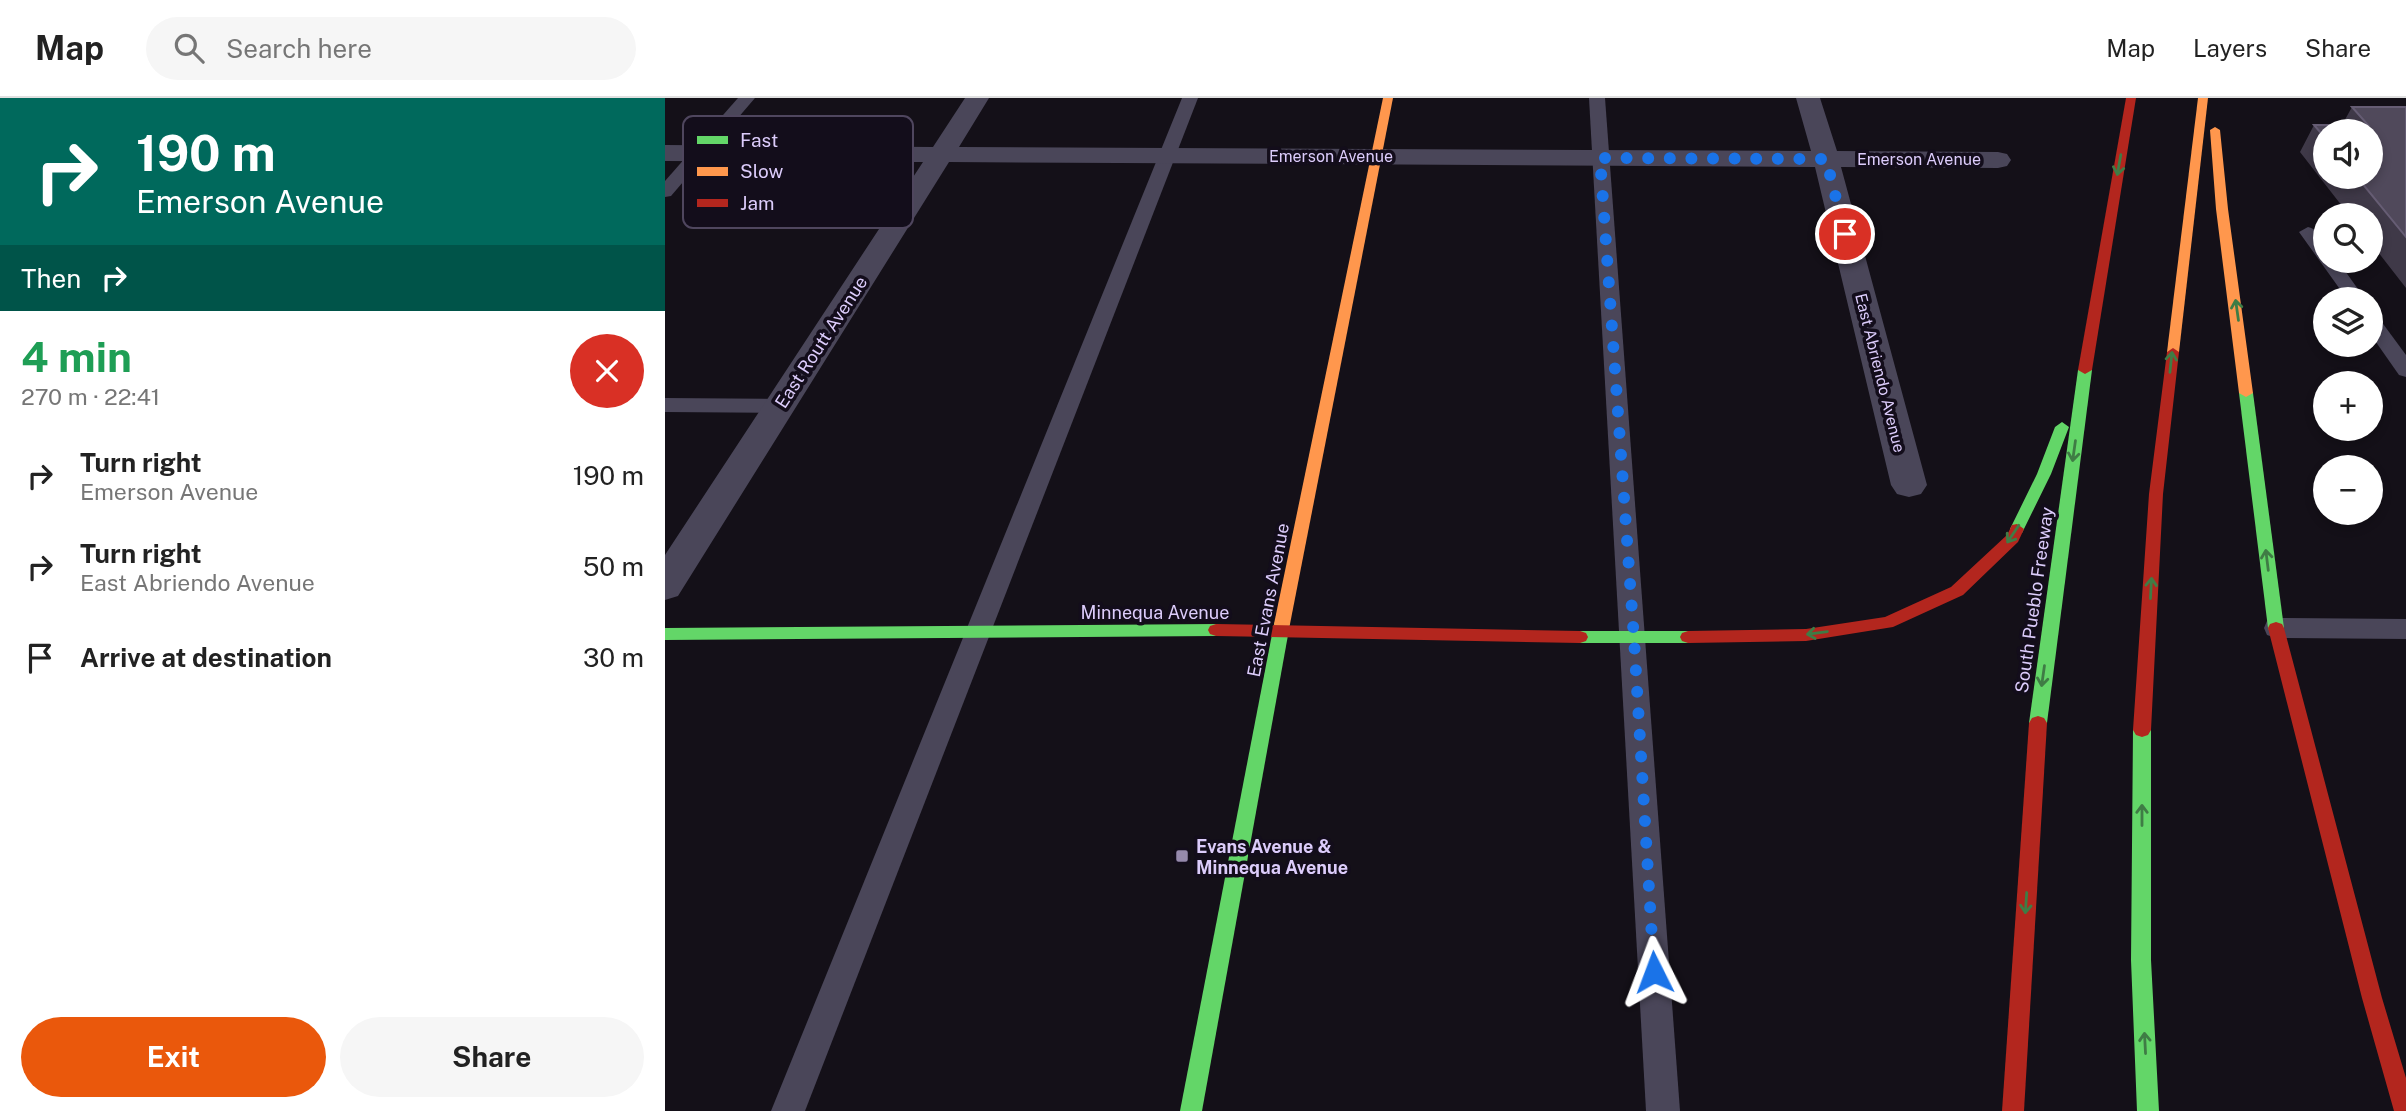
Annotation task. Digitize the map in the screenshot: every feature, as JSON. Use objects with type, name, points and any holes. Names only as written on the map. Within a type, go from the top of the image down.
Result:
[{"type":"main road","name":"East Evans Avenue","points":[[1191,1111],[1281,630],[1388,98]]},
{"type":"main road","name":"South Pueblo Freeway","points":[[2013,1111],[2038,717],[2086,359],[2131,98]]},
{"type":"main road","points":[[2148,1111],[2141,960],[2142,738],[2156,494],[2203,98]]},
{"type":"main road","points":[[2213,98],[2222,209],[2276,628],[2372,998],[2405,1111]]},
{"type":"main road","name":"Minnequa Avenue","points":[[665,634],[1281,630],[1634,639],[1806,635],[1887,623],[1957,592],[2013,538],[2044,474],[2086,359]]},
{"type":"street","name":"East Routt Avenue","points":[[913,197],[977,98]]},
{"type":"street","name":"East Abriendo Avenue","points":[[1808,98],[1909,485]]},
{"type":"street","name":"Emerson Avenue","points":[[665,153],[683,153]]},
{"type":"street","name":"Emerson Avenue","points":[[913,155],[1997,160]]},
{"type":"street","name":"East Routt Avenue","points":[[665,586],[893,228]]},
{"type":"lane","points":[[731,116],[747,98]]},
{"type":"lane","points":[[788,1111],[1190,98]]},
{"type":"lane","points":[[1597,98],[1663,1111]]},
{"type":"lane","points":[[665,192],[683,171]]},
{"type":"lane","points":[[2308,232],[2313,239]]},
{"type":"lane","points":[[2383,338],[2406,370]]},
{"type":"lane","points":[[665,405],[779,406]]},
{"type":"lane","points":[[2276,628],[2406,629]]},
{"type":"building","points":[[2352,107],[2406,107],[2406,237],[2383,209],[2383,203],[2378,203],[2367,189],[2383,189],[2383,119],[2363,119]]},
{"type":"traffic: fast","points":[[2038,723],[2085,370]]},
{"type":"traffic: fast","points":[[2246,393],[2276,628]]},
{"type":"traffic: fast","points":[[2017,529],[2044,474],[2062,427]]},
{"type":"traffic: fast","points":[[1191,1111],[1282,624]]},
{"type":"traffic: fast","points":[[665,634],[1216,630]]},
{"type":"traffic: fast","points":[[1580,637],[1688,637]]},
{"type":"traffic: fast","points":[[2142,730],[2141,960],[2148,1111]]},
{"type":"traffic: slow","points":[[1282,624],[1388,98]]},
{"type":"traffic: slow","points":[[2173,352],[2203,98]]},
{"type":"traffic: slow","points":[[2215,130],[2222,209],[2246,393]]},
{"type":"traffic: jam","points":[[2085,370],[2131,98]]},
{"type":"traffic: jam","points":[[2142,730],[2156,494],[2173,352]]},
{"type":"traffic: jam","points":[[1688,637],[1806,635],[1887,623],[1957,591],[2013,538],[2017,529]]},
{"type":"traffic: jam","points":[[2276,628],[2372,998],[2405,1111]]},
{"type":"traffic: jam","points":[[1216,630],[1580,637]]},
{"type":"traffic: jam","points":[[2013,1111],[2038,723]]},
{"type":"place","name":"Evans Avenue & Minnequa Avenue","points":[[1182,856]]},
{"type":"route","points":[[1654,972],[1600,158],[1826,159],[1845,234]]}]
